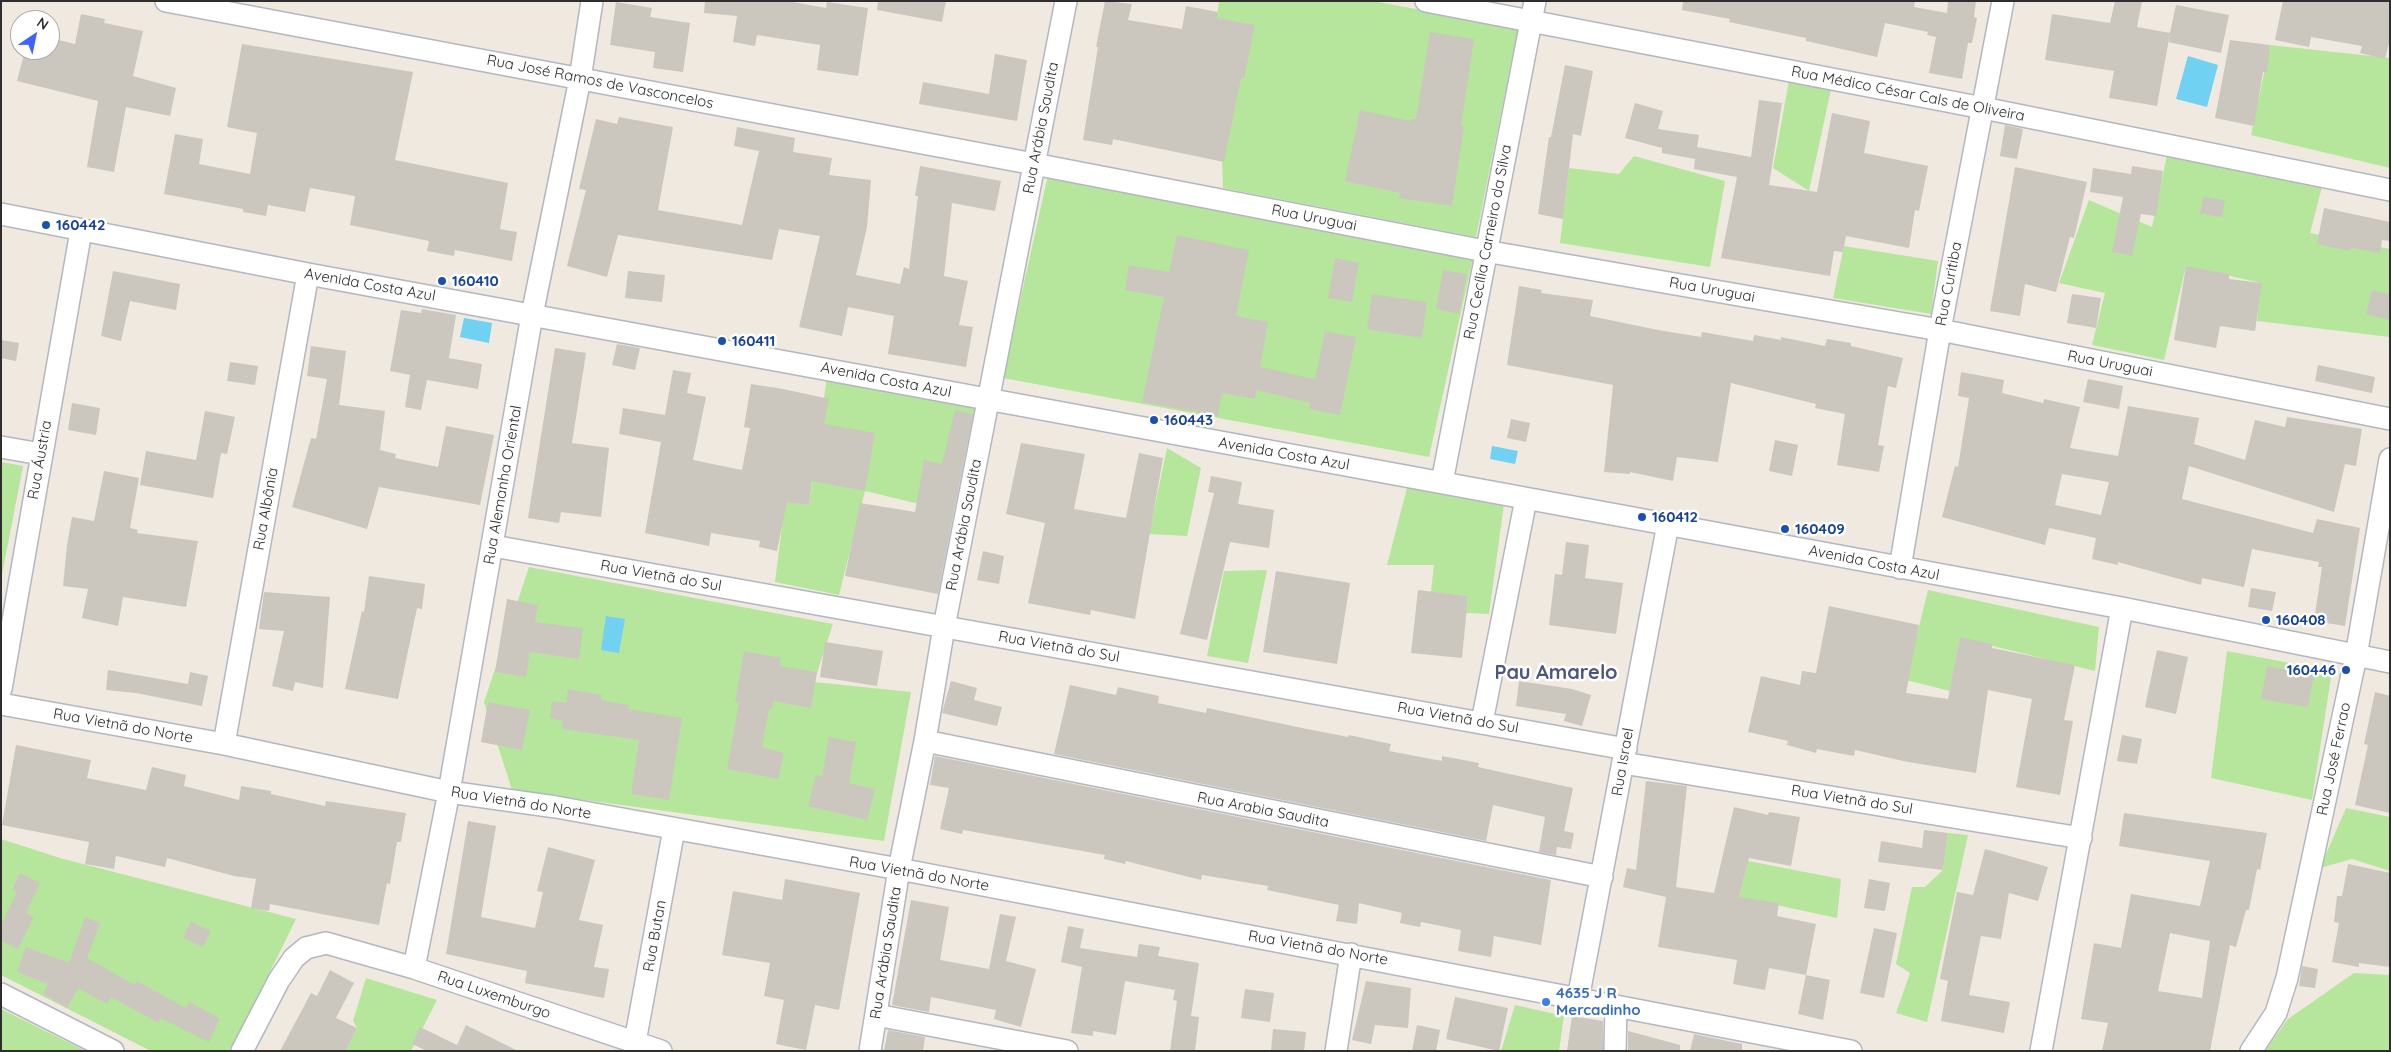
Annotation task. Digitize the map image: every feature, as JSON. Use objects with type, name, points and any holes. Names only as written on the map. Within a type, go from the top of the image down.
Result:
[{"type":"street","name":"Rua José Ramos de Vasconcelos","points":[[166,1],[1034,164]]},
{"type":"street","name":"Rua Alemanha Oriental","points":[[414,968],[449,792],[532,315],[580,79],[592,1]]},
{"type":"street","name":"Rua Arábia Saudita","points":[[870,1051],[899,869],[944,627],[1066,1]]},
{"type":"street","name":"Rua Médico César Cals de Oliveira","points":[[1426,1],[1533,11],[1983,108],[2390,190]]},
{"type":"street","name":"Rua Curitiba","points":[[1900,568],[1940,330],[2003,1]]},
{"type":"street","name":"Rua Cecília Carneiro da Silva","points":[[1442,482],[1485,251],[1533,11]]},
{"type":"street","name":"Rua Uruguai","points":[[1034,164],[1485,251],[1940,330],[2390,419]]},
{"type":"street","name":"Avenida Costa Azul","points":[[1,214],[308,274],[2122,608],[2390,662]]},
{"type":"street","name":"Rua Áustria","points":[[1,689],[81,231]]},
{"type":"street","name":"Rua Albânia","points":[[224,744],[308,274]]},
{"type":"street","points":[[1,447],[41,454]]},
{"type":"street","name":"Rua José Ferrao","points":[[2250,1051],[2266,1031],[2281,998],[2356,656],[2390,458]]},
{"type":"street","points":[[1482,722],[1526,498]]},
{"type":"street","name":"Rua Israel","points":[[1578,999],[1668,524]]},
{"type":"street","name":"Rua Vietnã do Sul","points":[[493,546],[1482,722],[1624,756],[2080,838]]},
{"type":"street","points":[[2041,1051],[2122,608]]},
{"type":"street","name":"Rua Vietnã do Norte","points":[[1,704],[224,744],[449,792],[556,807],[899,869],[1351,954],[1831,1048]]},
{"type":"street","name":"Rua Arabia Saudita","points":[[924,741],[1602,878]]},
{"type":"street","name":"Rua Butan","points":[[635,1042],[674,829]]},
{"type":"street","name":"Rua Luxemburgo","points":[[242,1051],[279,980],[294,958],[306,948],[326,943],[414,968],[661,1051]]},
{"type":"street","points":[[1336,1051],[1351,954]]},
{"type":"street","points":[[1,994],[114,1051]]},
{"type":"street","points":[[1615,1051],[1616,1007]]},
{"type":"street","points":[[876,1014],[1067,1051]]},
{"type":"green space","points":[[1219,1],[1373,1],[1518,28],[1476,237],[1223,188],[1217,18]]},
{"type":"green space","points":[[2270,45],[2390,58],[2390,168],[2251,135]]},
{"type":"green space","points":[[1789,81],[1831,90],[1809,191],[1773,168]]},
{"type":"green space","points":[[2167,155],[2323,183],[2310,233],[2390,249],[2390,337],[2257,321],[2261,283],[2186,266],[2164,360],[2092,345],[2105,293],[2059,283],[2089,200],[2152,227]]},
{"type":"green space","points":[[1634,156],[1725,181],[1710,267],[1560,243],[1569,168],[1619,174]]},
{"type":"green space","points":[[1048,175],[1473,258],[1429,457],[1003,378]]},
{"type":"green space","points":[[1844,246],[1938,261],[1931,314],[1833,298]]},
{"type":"green space","points":[[827,377],[975,407],[953,512],[865,491],[839,595],[775,582],[782,527],[766,498],[809,505]]},
{"type":"green space","points":[[1167,448],[1201,468],[1187,536],[1149,534]]},
{"type":"green space","points":[[1,462],[23,466],[1,580]]},
{"type":"green space","points":[[1407,488],[1504,504],[1489,614],[1466,613],[1468,596],[1431,592],[1434,565],[1387,565]]},
{"type":"green space","points":[[529,567],[833,624],[814,682],[911,692],[884,841],[512,790],[484,702]]},
{"type":"green space","points":[[1267,570],[1248,663],[1207,656],[1224,571]]},
{"type":"green space","points":[[1928,590],[2099,627],[2095,671],[1960,638],[1950,691],[1906,680]]},
{"type":"green space","points":[[2227,651],[2332,671],[2312,800],[2211,778]]},
{"type":"green space","points":[[2346,808],[2390,817],[2390,871],[2352,859],[2320,868]]},
{"type":"green space","points":[[1948,833],[1968,835],[1927,1022],[1896,1013],[1910,973],[1896,964],[1912,887],[1925,887],[1943,870]]},
{"type":"green space","points":[[1,839],[60,858],[296,919],[231,1051],[151,1051],[1,975]]},
{"type":"green space","points":[[1748,861],[1841,879],[1837,918],[1739,897]]},
{"type":"green space","points":[[2354,973],[2390,975],[2390,1051],[2265,1051],[2288,1019]]},
{"type":"green space","points":[[366,978],[437,1000],[411,1051],[346,1051],[357,1028],[353,1021]]},
{"type":"green space","points":[[1515,1005],[1564,1016],[1559,1051],[1501,1051]]},
{"type":"green space","points":[[1,1009],[86,1051],[1,1051]]},
{"type":"water","points":[[2188,56],[2218,65],[2207,107],[2176,99]]},
{"type":"water","points":[[464,318],[492,323],[489,343],[460,337]]},
{"type":"water","points":[[1492,446],[1518,451],[1515,464],[1490,459]]},
{"type":"water","points":[[606,616],[625,619],[619,653],[601,650]]},
{"type":"building","points":[[705,1],[787,1],[826,8],[827,2],[868,8],[858,76],[817,70],[820,45],[757,35],[755,46],[733,42],[737,16],[704,13]]},
{"type":"building","points":[[878,1],[946,1],[942,22],[877,10]]},
{"type":"building","points":[[1105,1],[1132,4],[1128,20],[1182,29],[1186,6],[1218,12],[1217,18],[1255,25],[1244,79],[1241,78],[1224,162],[1113,139],[1112,145],[1083,140],[1098,47],[1096,47]]},
{"type":"building","points":[[1683,1],[1915,1],[1914,7],[1947,13],[1948,1],[1976,1],[1974,17],[1977,18],[1972,43],[1968,43],[1962,79],[1929,73],[1936,37],[1927,35],[1928,32],[1885,23],[1877,57],[1806,41],[1806,38],[1729,22],[1730,19],[1682,10]]},
{"type":"building","points":[[2115,1],[2142,1],[2137,27],[2170,33],[2157,106],[2109,98],[2114,71],[2045,60],[2052,14],[2110,23]]},
{"type":"building","points":[[2283,1],[2390,1],[2390,39],[2385,59],[2360,53],[2362,46],[2311,37],[2309,47],[2275,40]]},
{"type":"building","points":[[616,2],[652,8],[650,17],[690,23],[683,72],[653,68],[655,52],[610,45]]},
{"type":"building","points":[[2176,5],[2229,15],[2221,53],[2168,42]]},
{"type":"building","points":[[81,14],[105,19],[104,23],[143,31],[133,76],[176,88],[170,116],[126,107],[114,172],[87,167],[98,101],[17,81],[22,60],[60,60],[60,40],[75,44]]},
{"type":"building","points":[[1430,32],[1474,39],[1461,126],[1464,127],[1452,206],[1399,198],[1400,193],[1345,181],[1360,110],[1411,121],[1411,119],[1416,119]]},
{"type":"building","points":[[2230,40],[2270,45],[2267,73],[2263,72],[2254,126],[2215,118]]},
{"type":"building","points":[[242,44],[413,72],[395,160],[508,183],[500,229],[517,232],[512,261],[455,250],[454,256],[427,251],[429,241],[350,225],[355,196],[310,188],[305,212],[268,205],[266,216],[243,212],[243,209],[164,194],[175,134],[203,139],[199,164],[250,174],[257,133],[227,127]]},
{"type":"building","points":[[995,54],[1027,60],[1017,121],[919,104],[923,82],[989,94]]},
{"type":"building","points":[[1565,65],[1593,71],[1581,136],[1573,134],[1563,219],[1538,214],[1549,137],[1551,137]]},
{"type":"building","points":[[1759,100],[1782,103],[1769,185],[1817,192],[1832,113],[1870,121],[1864,153],[1928,166],[1919,211],[1915,210],[1909,248],[1846,236],[1843,252],[1834,251],[1830,276],[1721,258],[1737,177],[1694,169],[1695,159],[1662,153],[1662,148],[1625,138],[1635,103],[1663,111],[1658,129],[1699,135],[1697,147],[1751,157]]},
{"type":"building","points":[[619,117],[673,127],[658,210],[742,225],[759,151],[734,146],[737,127],[795,138],[793,152],[832,158],[829,175],[871,180],[867,227],[856,275],[900,284],[904,267],[909,269],[918,196],[915,196],[920,166],[1001,181],[995,211],[952,203],[944,276],[968,281],[959,325],[973,327],[966,367],[888,354],[894,316],[848,307],[842,336],[799,327],[820,236],[779,229],[772,260],[618,235],[607,277],[567,266],[586,190],[579,189],[596,119],[617,124]]},
{"type":"building","points":[[2005,125],[2023,129],[2017,159],[2000,156]]},
{"type":"building","points":[[2132,166],[2163,171],[2156,216],[2141,214],[2132,256],[2112,252],[2123,197],[2090,192],[2093,168],[2131,174]]},
{"type":"building","points":[[2015,167],[2087,182],[2074,238],[2070,237],[2056,292],[2025,284],[2020,316],[1990,311]]},
{"type":"building","points":[[2203,197],[2225,200],[2222,217],[2200,214]]},
{"type":"building","points":[[2324,208],[2390,222],[2390,241],[2382,240],[2380,253],[2351,248],[2350,251],[2317,244]]},
{"type":"building","points":[[1177,235],[1249,250],[1236,316],[1268,322],[1260,367],[1315,379],[1325,331],[1356,337],[1340,415],[1309,409],[1310,403],[1256,390],[1255,399],[1222,393],[1218,416],[1142,402],[1164,297],[1125,290],[1129,265],[1169,272]]},
{"type":"building","points":[[1335,258],[1359,263],[1352,302],[1328,298]]},
{"type":"building","points":[[2186,266],[2229,274],[2229,279],[2262,283],[2255,331],[2220,326],[2216,348],[2174,340]]},
{"type":"building","points":[[1443,270],[1467,274],[1459,314],[1436,309]]},
{"type":"building","points":[[113,271],[180,284],[176,310],[130,301],[121,341],[101,336]]},
{"type":"building","points":[[628,271],[665,275],[662,302],[625,298]]},
{"type":"building","points":[[1519,286],[1542,290],[1541,293],[1593,300],[1590,316],[1658,330],[1701,337],[1702,332],[1753,341],[1754,335],[1781,340],[1781,337],[1825,346],[1827,339],[1851,343],[1851,346],[1903,358],[1896,388],[1888,386],[1878,445],[1884,446],[1879,472],[1837,465],[1845,414],[1815,408],[1816,404],[1731,383],[1718,462],[1677,457],[1673,481],[1630,472],[1630,474],[1604,472],[1613,385],[1507,365]]},
{"type":"building","points":[[2372,290],[2390,294],[2390,320],[2366,314]]},
{"type":"building","points":[[1372,294],[1427,302],[1422,338],[1367,329]]},
{"type":"building","points":[[2072,294],[2101,298],[2096,328],[2067,323]]},
{"type":"building","points":[[422,309],[456,315],[449,358],[482,364],[478,389],[427,380],[421,410],[405,407],[410,375],[390,371],[401,310],[421,313]]},
{"type":"building","points":[[1,340],[19,343],[16,361],[1,358]]},
{"type":"building","points":[[617,344],[640,348],[635,370],[612,365]]},
{"type":"building","points":[[311,346],[346,351],[339,405],[385,411],[380,450],[396,454],[395,458],[438,467],[446,426],[494,435],[480,505],[379,487],[367,529],[292,507],[311,438],[316,439],[327,379],[307,376]]},
{"type":"building","points":[[555,348],[586,353],[572,443],[609,448],[601,517],[561,512],[559,523],[528,518]]},
{"type":"building","points":[[230,362],[258,366],[255,385],[227,381]]},
{"type":"building","points":[[2318,365],[2375,377],[2372,393],[2315,381]]},
{"type":"building","points":[[673,370],[691,373],[687,393],[706,397],[693,460],[742,470],[750,428],[744,427],[751,384],[783,389],[829,399],[824,424],[875,433],[865,491],[812,481],[809,505],[787,502],[777,551],[759,547],[760,541],[711,533],[709,546],[645,533],[661,442],[619,434],[623,408],[665,415]]},
{"type":"building","points":[[1961,372],[2004,380],[2002,393],[2043,403],[2044,399],[2080,407],[2070,448],[2118,456],[2128,406],[2199,418],[2194,444],[2245,460],[2255,420],[2285,427],[2287,417],[2362,429],[2356,466],[2345,464],[2334,512],[2189,466],[2182,499],[2313,533],[2317,519],[2360,528],[2345,626],[2314,621],[2322,567],[2318,567],[2319,562],[2252,549],[2244,587],[2202,578],[2201,585],[2118,562],[2118,565],[2092,559],[2096,538],[2049,528],[2045,545],[1942,517],[1955,466],[1958,467],[1969,398],[1958,396]],"holes":[[[2062,474],[2109,482],[2101,515],[2055,505]]]},
{"type":"building","points":[[2088,379],[2123,386],[2119,409],[2083,402]]},
{"type":"building","points":[[72,403],[100,408],[96,435],[68,430]]},
{"type":"building","points":[[955,410],[973,414],[938,594],[845,576],[860,503],[915,512],[924,460],[942,464]]},
{"type":"building","points":[[205,411],[235,417],[227,454],[221,453],[213,498],[140,485],[146,451],[196,460]]},
{"type":"building","points":[[1511,419],[1530,423],[1526,442],[1507,438]]},
{"type":"building","points":[[1775,440],[1798,445],[1792,476],[1769,471]]},
{"type":"building","points":[[1021,443],[1085,454],[1074,509],[1126,518],[1139,453],[1163,458],[1135,619],[1091,610],[1090,615],[1028,603],[1045,523],[1006,514]]},
{"type":"building","points":[[104,471],[139,478],[130,528],[138,530],[137,533],[198,541],[186,607],[123,597],[118,626],[82,618],[88,589],[63,586],[67,545],[72,517],[94,521]]},
{"type":"building","points":[[1211,476],[1242,482],[1238,504],[1274,510],[1269,548],[1230,542],[1207,640],[1180,634],[1214,493],[1208,492]]},
{"type":"building","points":[[1566,542],[1589,545],[1585,578],[1623,583],[1616,634],[1549,625],[1555,574],[1562,575]]},
{"type":"building","points":[[983,551],[1004,556],[999,584],[977,580]]},
{"type":"building","points":[[1276,571],[1350,583],[1337,664],[1263,652]]},
{"type":"building","points":[[369,576],[425,584],[422,609],[417,608],[398,699],[345,689],[362,611],[364,612]]},
{"type":"building","points":[[2251,588],[2276,592],[2272,611],[2248,607]]},
{"type":"building","points":[[1418,590],[1468,596],[1462,658],[1411,653]]},
{"type":"building","points":[[264,592],[330,597],[323,688],[295,682],[293,691],[272,686],[284,631],[259,629]]},
{"type":"building","points":[[507,599],[538,605],[535,622],[583,628],[579,659],[530,652],[526,677],[495,672]]},
{"type":"building","points":[[1829,606],[1919,625],[1906,693],[1948,699],[1960,637],[1992,644],[1992,648],[2075,665],[2064,720],[2073,721],[2060,795],[2016,787],[2032,699],[1988,690],[1976,773],[1908,762],[1855,750],[1854,756],[1817,749],[1816,753],[1787,745],[1788,741],[1748,732],[1761,676],[1800,685],[1802,671],[1816,673]]},
{"type":"building","points":[[825,642],[883,651],[877,686],[820,677]]},
{"type":"building","points":[[2157,650],[2188,657],[2176,714],[2145,707]]},
{"type":"building","points":[[744,651],[781,658],[780,666],[817,672],[811,708],[773,701],[772,709],[769,709],[762,747],[784,753],[778,779],[727,769],[739,703],[735,702]]},
{"type":"building","points":[[2267,666],[2314,675],[2308,707],[2261,699]]},
{"type":"building","points":[[108,670],[188,684],[190,672],[208,676],[202,706],[136,693],[106,690]]},
{"type":"building","points":[[951,681],[977,688],[974,700],[1002,707],[997,726],[942,713]]},
{"type":"building","points":[[1519,681],[1572,689],[1591,695],[1582,726],[1564,721],[1566,714],[1516,706]]},
{"type":"building","points":[[1070,685],[1116,695],[1118,687],[1159,696],[1158,703],[1206,713],[1207,708],[1348,737],[1349,735],[1391,744],[1389,751],[1442,761],[1442,756],[1479,763],[1478,767],[1573,788],[1564,831],[1574,833],[1571,849],[1557,847],[1556,855],[1539,852],[1545,817],[1493,805],[1486,841],[1054,754]]},
{"type":"building","points":[[568,689],[602,695],[601,700],[629,705],[628,709],[682,718],[669,800],[631,794],[639,740],[562,729],[563,721],[550,718],[552,701],[566,703]]},
{"type":"building","points":[[2375,692],[2390,696],[2390,813],[2355,805],[2368,745],[2364,744]]},
{"type":"building","points":[[488,702],[530,710],[522,750],[481,742]]},
{"type":"building","points":[[2122,735],[2142,739],[2137,764],[2117,761]]},
{"type":"building","points":[[829,737],[856,742],[849,783],[875,789],[867,820],[808,806],[816,775],[822,776]]},
{"type":"building","points":[[16,745],[91,760],[87,778],[146,790],[152,767],[186,775],[184,786],[239,800],[241,786],[271,791],[271,794],[325,806],[326,801],[406,813],[401,842],[397,842],[390,884],[387,883],[379,925],[270,904],[269,911],[251,908],[256,879],[234,876],[167,858],[165,867],[116,856],[114,869],[85,864],[89,842],[2,825]]},
{"type":"building","points":[[935,756],[1551,880],[1541,945],[1494,936],[1491,957],[1458,951],[1461,930],[1421,922],[1420,927],[1400,923],[1402,913],[1359,903],[1357,924],[1336,921],[1339,905],[1267,890],[1268,886],[1202,875],[1201,880],[1126,861],[1125,864],[1104,859],[1105,855],[963,830],[962,834],[940,829],[949,788],[930,785]]},
{"type":"building","points":[[1646,781],[1687,786],[1676,887],[1714,893],[1734,807],[1768,815],[1769,812],[1800,817],[1791,866],[1749,858],[1739,897],[1779,903],[1777,916],[1816,924],[1806,975],[1769,968],[1765,990],[1733,984],[1737,960],[1658,947],[1666,897],[1623,887],[1627,868],[1636,870]]},
{"type":"building","points":[[2124,813],[2267,833],[2260,870],[2257,869],[2249,910],[2246,910],[2236,947],[2230,945],[2210,1051],[2102,1051],[2108,1023],[2081,1019],[2094,943],[2121,948],[2131,894],[2200,906],[2210,861],[2119,846]],"holes":[[[2170,933],[2210,941],[2202,998],[2158,991]]]},
{"type":"building","points":[[468,821],[496,826],[481,917],[535,928],[543,892],[537,891],[548,847],[595,860],[579,920],[603,925],[594,967],[609,969],[604,998],[525,983],[527,971],[446,954]]},
{"type":"building","points":[[1924,830],[1948,833],[1943,870],[1878,862],[1881,841],[1922,848]]},
{"type":"building","points":[[1985,849],[2048,867],[2038,901],[2009,893],[2001,939],[1981,936],[1969,995],[2010,1002],[2004,1033],[1941,1021],[1948,981],[1940,979],[1957,892],[1973,895]]},
{"type":"building","points":[[2348,864],[2390,873],[2390,967],[2359,963],[2359,967],[2332,962],[2339,923],[2334,922],[2337,896],[2342,896]]},
{"type":"building","points":[[20,873],[40,883],[26,913],[34,917],[18,949],[1,941],[1,925],[17,892],[12,890]]},
{"type":"building","points":[[785,879],[860,893],[839,1010],[815,1005],[806,1050],[776,1044],[784,1000],[764,996],[770,963],[722,955],[733,891],[782,900]]},
{"type":"building","points":[[1869,879],[1890,883],[1885,911],[1864,908]]},
{"type":"building","points":[[911,900],[949,907],[940,960],[989,969],[1000,914],[1016,917],[1006,961],[1036,969],[1021,1027],[994,1019],[996,1010],[931,997],[929,1012],[892,1005]]},
{"type":"building","points":[[85,917],[100,923],[87,958],[135,985],[137,981],[186,1008],[189,1002],[220,1018],[209,1042],[161,1018],[158,1023],[111,997],[107,1004],[78,988],[67,1008],[43,994],[48,984],[17,972],[26,947],[69,963]]},
{"type":"building","points":[[191,921],[211,931],[203,947],[183,938]]},
{"type":"building","points":[[1068,926],[1084,929],[1080,948],[1137,957],[1139,944],[1160,947],[1158,956],[1199,963],[1191,1016],[1199,1017],[1195,1051],[1170,1051],[1177,1001],[1173,1000],[1175,990],[1125,981],[1116,1035],[1093,1031],[1093,1036],[1071,1033],[1082,967],[1061,962]]},
{"type":"building","points":[[1874,928],[1897,933],[1884,998],[1860,993]]},
{"type":"building","points":[[2302,966],[2318,969],[2315,988],[2299,986]]},
{"type":"building","points":[[330,970],[354,983],[336,1018],[357,1028],[346,1051],[280,1051],[311,993],[317,996]]},
{"type":"building","points":[[1806,975],[1830,980],[1823,1020],[1798,1014]]},
{"type":"building","points":[[1366,981],[1411,988],[1408,1028],[1375,1025],[1371,1044],[1352,1040]]},
{"type":"building","points":[[1245,989],[1274,993],[1270,1022],[1241,1018]]},
{"type":"building","points":[[1455,997],[1508,1008],[1499,1051],[1446,1039]]},
{"type":"building","points":[[1572,1016],[1603,1021],[1603,1051],[1567,1051]]},
{"type":"building","points":[[466,1025],[518,1051],[427,1051],[412,1044],[420,1027],[457,1045]]},
{"type":"building","points":[[1417,1025],[1440,1030],[1436,1051],[1412,1051]]},
{"type":"building","points":[[1273,1029],[1306,1032],[1304,1051],[1271,1051]]},
{"type":"building","points":[[888,1030],[925,1037],[923,1051],[884,1051]]},
{"type":"building","points":[[1628,1031],[1680,1045],[1680,1051],[1628,1051]]},
{"type":"building","points":[[1694,1034],[1742,1044],[1742,1051],[1690,1051]]},
{"type":"place","name":"160442","points":[[46,225]]},
{"type":"place","name":"160410","points":[[442,281]]},
{"type":"place","name":"160411","points":[[722,341]]},
{"type":"place","name":"160443","points":[[1154,420]]},
{"type":"place","name":"160412","points":[[1642,517]]},
{"type":"place","name":"160409","points":[[1785,529]]},
{"type":"place","name":"160408","points":[[2266,620]]},
{"type":"place","name":"160446","points":[[2346,670]]},
{"type":"place","name":"4635 J R Mercadinho","points":[[1546,1002]]},
{"type":"district","name":"Pau Amarelo","points":[[1556,673]]}]
